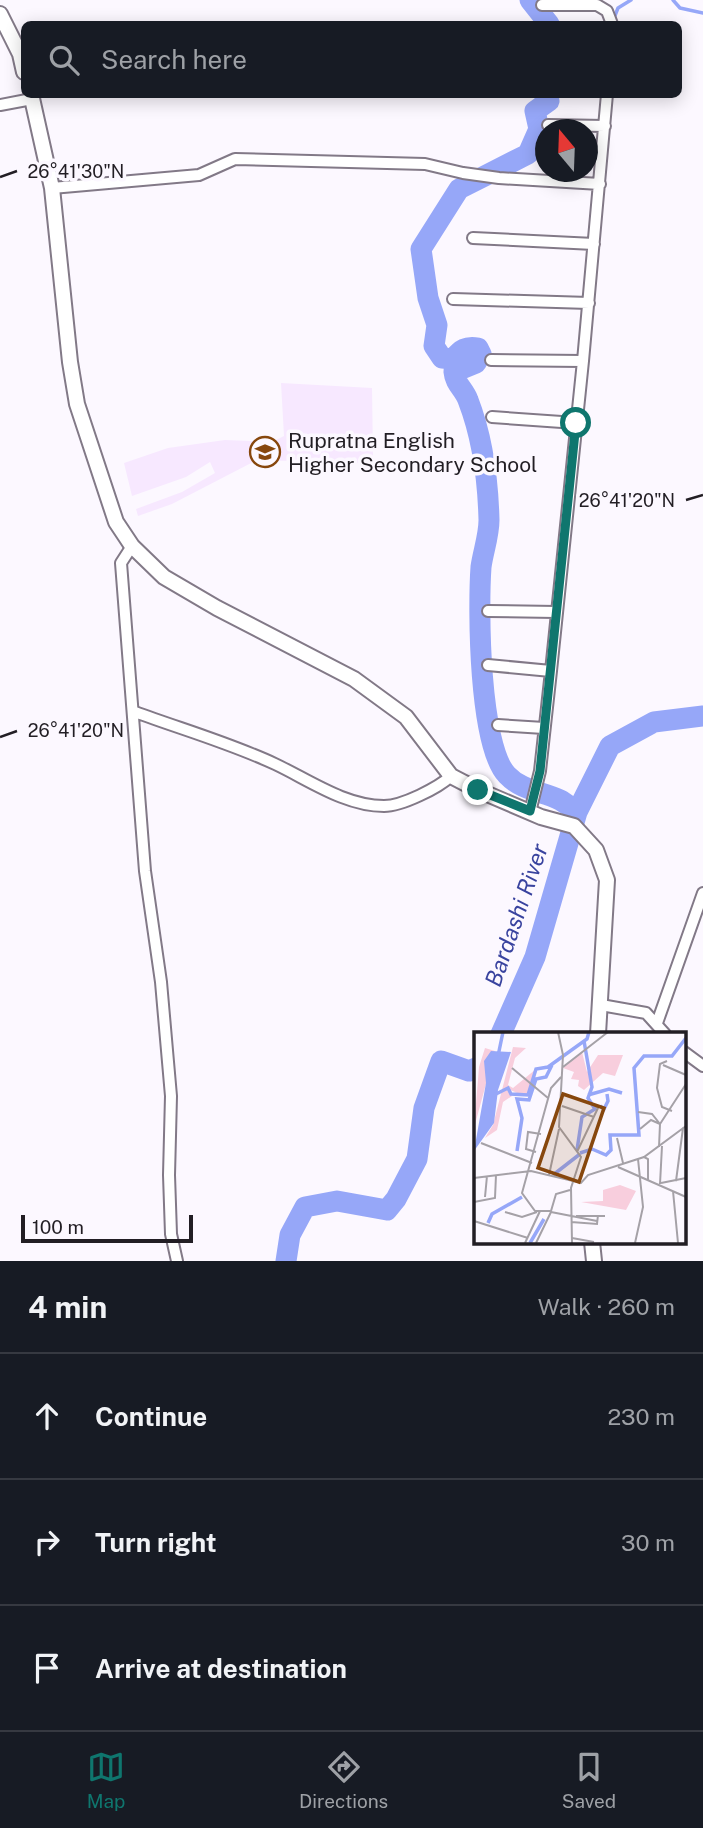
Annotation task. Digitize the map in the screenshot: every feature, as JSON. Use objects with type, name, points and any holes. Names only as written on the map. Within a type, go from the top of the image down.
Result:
[{"type":"street","points":[[542,5],[597,5],[607,11],[611,21]]},
{"type":"street","points":[[0,14],[21,58]]},
{"type":"street","points":[[0,105],[27,98]]},
{"type":"street","points":[[31,98],[52,188],[70,362],[77,404],[116,522],[132,546],[164,577],[217,608],[354,679],[405,717],[451,776],[478,790],[574,826],[596,850],[607,880],[598,1032]]},
{"type":"street","points":[[530,811],[536,790],[551,671],[589,303],[607,98]]},
{"type":"street","points":[[598,126],[605,126]]},
{"type":"street","points":[[52,188],[199,175],[234,159],[425,164],[499,178],[600,184]]},
{"type":"street","points":[[473,238],[594,244]]},
{"type":"street","points":[[453,299],[589,303]]},
{"type":"street","points":[[491,360],[583,361]]},
{"type":"street","points":[[492,417],[576,423]]},
{"type":"street","points":[[132,546],[121,563],[135,712],[145,871],[161,982],[169,1070],[171,1234],[177,1261]]},
{"type":"street","points":[[488,611],[556,612]]},
{"type":"street","points":[[488,665],[551,671]]},
{"type":"street","points":[[135,712],[274,763],[334,794],[372,805],[388,806],[442,785],[451,776]]},
{"type":"street","points":[[498,725],[544,728]]},
{"type":"street","points":[[657,1023],[703,893]]},
{"type":"street","points":[[601,1005],[646,1013],[664,1032]]},
{"type":"street","points":[[686,1053],[703,1066]]},
{"type":"shaded area","name":"Rupratna English Higher Secondary School","points":[[281,383],[372,388],[373,456],[363,463],[257,460],[172,504],[138,516],[136,509],[182,492],[215,473],[210,462],[186,477],[132,496],[124,463],[168,448],[225,440],[272,442],[284,436]]},
{"type":"waterway","points":[[530,0],[547,21]]},
{"type":"waterway","points":[[614,18],[618,8],[631,0]]},
{"type":"waterway","points":[[673,0],[680,8],[703,13]]},
{"type":"waterway","points":[[547,98],[549,101],[535,111],[539,129],[528,154],[459,189],[421,249],[428,298],[437,325],[434,346],[442,358],[453,359],[470,347],[478,348],[481,354],[476,363],[454,372],[468,400],[477,428],[487,490],[489,526],[481,567],[480,613],[482,676],[491,736],[498,759],[507,775],[526,788],[560,800],[577,812]]},
{"type":"waterway","name":"Bardashi River","points":[[502,1032],[535,957],[577,812],[610,746],[654,722],[703,716]]},
{"type":"waterway","name":"Bardashi River","points":[[286,1261],[290,1235],[305,1207],[337,1201],[387,1210],[396,1199],[417,1159],[424,1108],[441,1061],[469,1071],[474,1069]]},
{"type":"place","name":"Rupratna English Higher Secondary School","points":[[265,452]]},
{"type":"route","points":[[478,790],[530,811],[535,794],[540,771],[576,423]]}]
